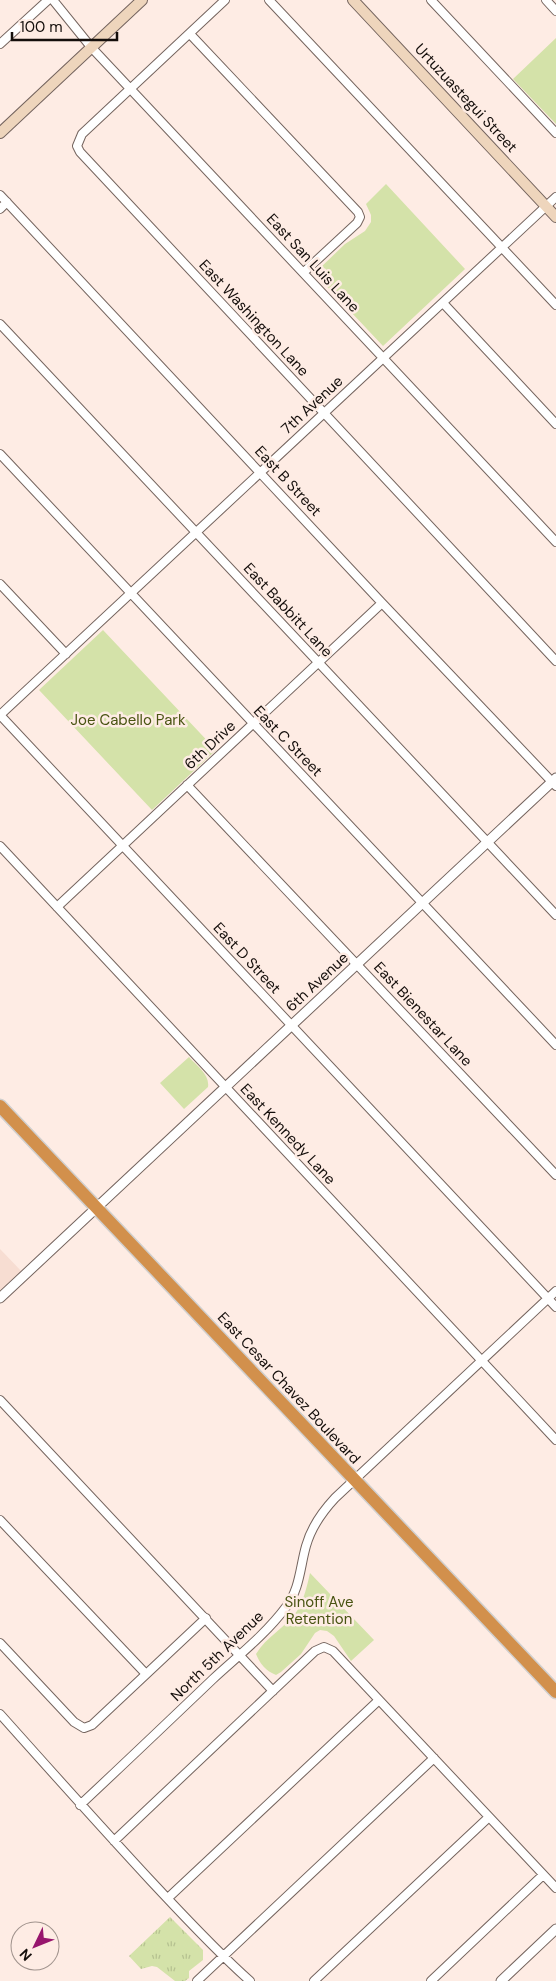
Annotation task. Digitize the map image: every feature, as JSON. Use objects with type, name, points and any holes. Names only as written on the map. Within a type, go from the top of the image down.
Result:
[{"type":"highway","name":"East Cesar Chavez Boulevard","points":[[0,1106],[556,1692]]},
{"type":"main road","points":[[0,132],[142,0]]},
{"type":"main road","name":"Urtuzuastegui Street","points":[[353,0],[556,217]]},
{"type":"street","points":[[0,44],[48,0]]},
{"type":"street","name":"East San Luis Lane","points":[[53,0],[91,47],[556,542]]},
{"type":"street","points":[[131,89],[225,0]]},
{"type":"street","points":[[268,0],[556,305]]},
{"type":"street","points":[[431,0],[556,132]]},
{"type":"street","points":[[546,0],[556,11]]},
{"type":"street","points":[[190,34],[355,209],[360,217],[357,223],[304,272]]},
{"type":"street","name":"East Washington Lane","points":[[131,89],[82,134],[77,146],[86,160],[556,661]]},
{"type":"street","name":"East B Street","points":[[0,194],[382,603],[555,782]]},
{"type":"street","name":"7th Avenue","points":[[0,715],[556,197]]},
{"type":"street","points":[[0,209],[7,202]]},
{"type":"street","points":[[442,303],[556,424]]},
{"type":"street","name":"East Babbitt Lane","points":[[0,324],[556,915]]},
{"type":"street","name":"East C Street","points":[[0,454],[556,1045]]},
{"type":"street","points":[[0,584],[66,654]]},
{"type":"street","name":"6th Drive","points":[[57,907],[382,603]]},
{"type":"street","name":"East D Street","points":[[0,715],[556,1307]]},
{"type":"street","name":"6th Avenue","points":[[0,1298],[356,964],[555,782]]},
{"type":"street","name":"East Bienestar Lane","points":[[187,785],[556,1175]]},
{"type":"street","name":"East Kennedy Lane","points":[[0,846],[556,1440]]},
{"type":"street","name":"North 5th Avenue","points":[[80,1805],[240,1655],[288,1606],[295,1594],[305,1548],[318,1519],[335,1498],[556,1291]]},
{"type":"street","points":[[0,1400],[273,1690]]},
{"type":"street","points":[[0,1520],[146,1674]]},
{"type":"street","points":[[0,1643],[74,1722],[84,1728],[92,1725],[206,1618]]},
{"type":"street","points":[[114,1841],[315,1651],[324,1647],[333,1651],[556,1888]]},
{"type":"street","points":[[168,1898],[379,1700]]},
{"type":"street","points":[[0,1714],[80,1805],[223,1957],[250,1981]]},
{"type":"street","points":[[197,1981],[434,1758]]},
{"type":"street","points":[[314,1981],[489,1817]]},
{"type":"street","points":[[431,1981],[543,1875]]},
{"type":"street","points":[[501,1981],[556,1929]]},
{"type":"shaded area","points":[[0,1249],[24,1274],[0,1298]]},
{"type":"green space","points":[[556,38],[556,124],[513,79]]},
{"type":"green space","points":[[386,184],[465,269],[383,346],[318,277],[319,269],[345,244],[365,231],[371,222],[371,215],[366,204]]},
{"type":"green space","name":"Joe Cabello Park","points":[[103,630],[216,750],[152,810],[39,690]]},
{"type":"green space","points":[[189,1057],[205,1075],[208,1087],[184,1109],[160,1083]]},
{"type":"green space","name":"Sinoff Ave Retention","points":[[310,1573],[374,1640],[351,1661],[334,1636],[327,1631],[320,1630],[315,1633],[301,1654],[276,1675],[264,1667],[256,1654],[265,1642],[297,1611]]},
{"type":"green space","points":[[170,1917],[203,1950],[203,1960],[189,1971],[189,1978],[185,1981],[175,1981],[157,1967],[152,1966],[141,1969],[129,1956]]}]
